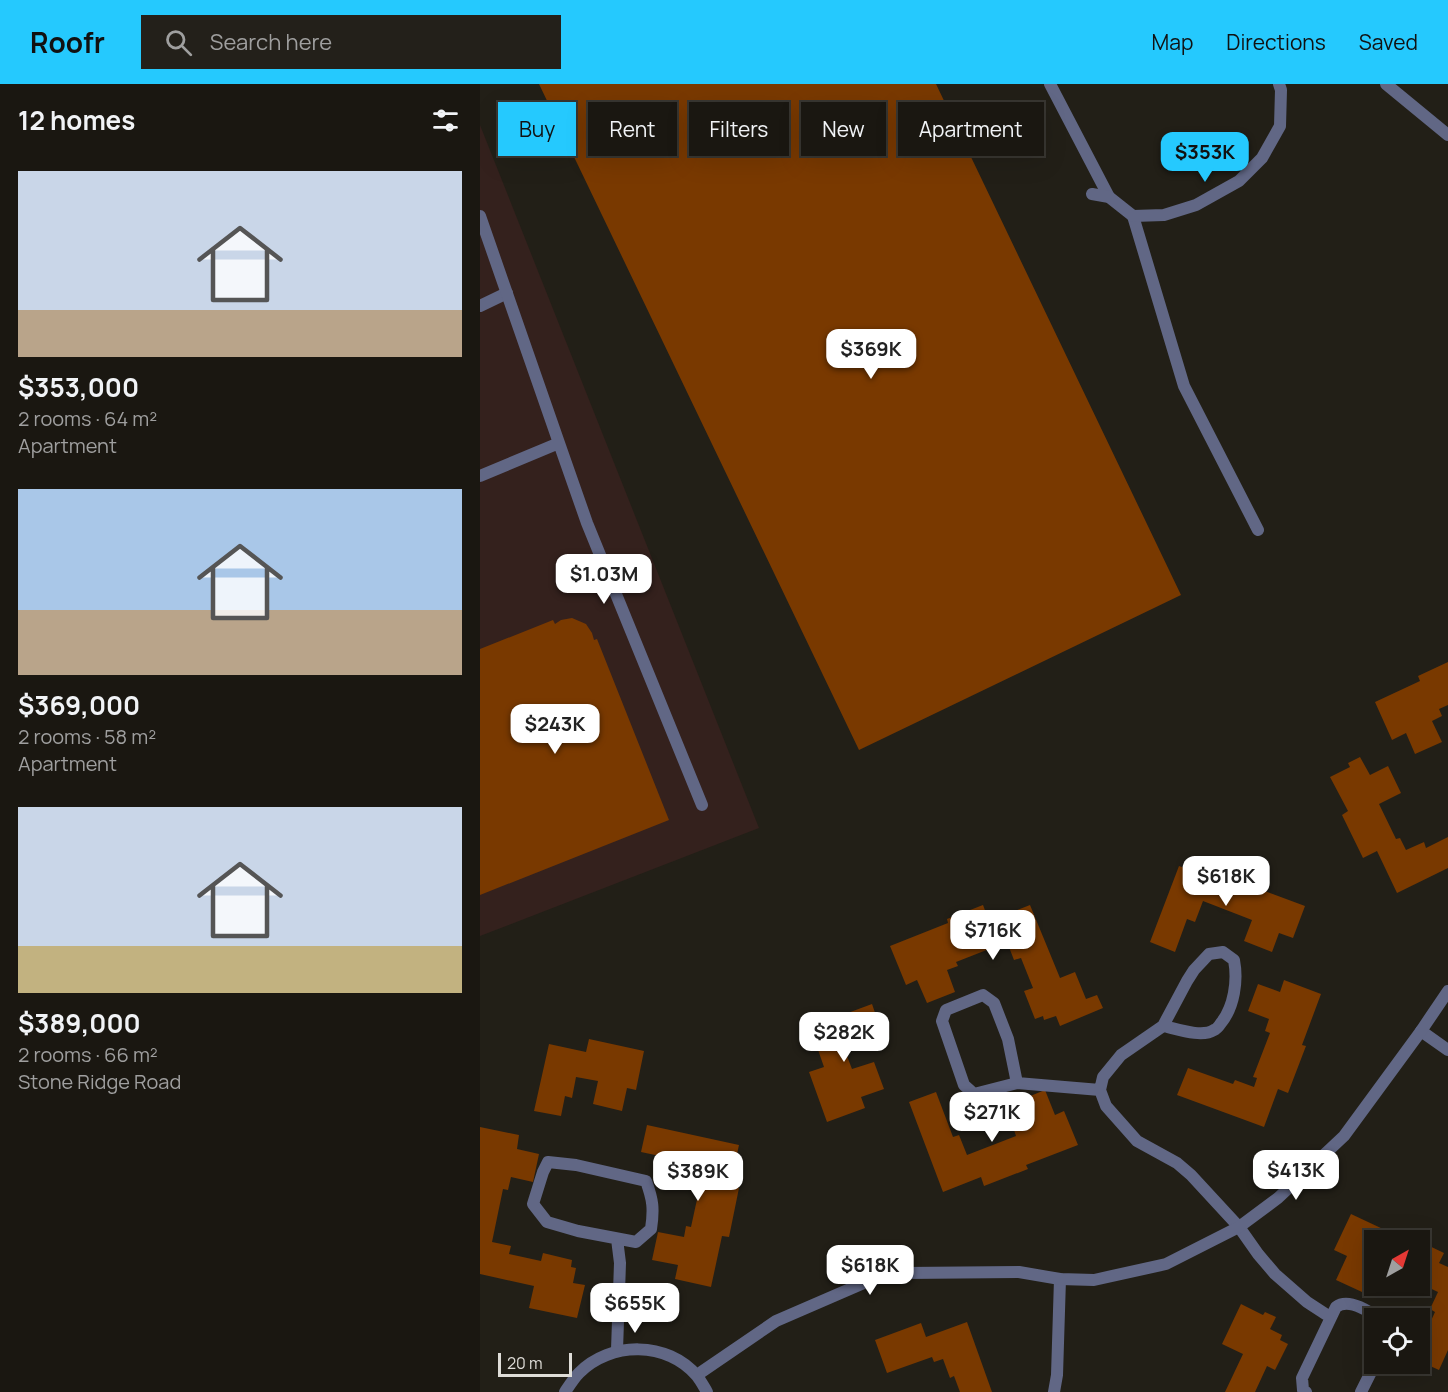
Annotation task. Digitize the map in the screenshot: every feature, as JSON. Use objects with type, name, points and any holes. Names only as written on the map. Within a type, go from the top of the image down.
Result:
[{"type":"street","points":[[1050,84],[1109,197],[1133,216],[1184,386],[1258,530]]},
{"type":"street","points":[[1133,216],[1164,215],[1196,205],[1239,181],[1262,158],[1280,126],[1281,90],[1279,84]]},
{"type":"street","points":[[1386,84],[1448,135]]},
{"type":"street","points":[[1092,194],[1109,197]]},
{"type":"street","points":[[480,216],[587,523],[702,805]]},
{"type":"street","points":[[480,306],[507,293]]},
{"type":"street","points":[[480,476],[559,443]]},
{"type":"street","points":[[1163,1026],[1198,1034],[1215,1030],[1228,1014],[1234,990],[1236,971],[1234,960],[1223,952],[1209,954],[1194,970],[1163,1026],[1121,1055],[1103,1077],[1100,1090],[1106,1106],[1137,1141],[1177,1163],[1191,1175],[1239,1227],[1275,1274],[1307,1302],[1330,1317]]},
{"type":"street","points":[[696,1375],[776,1321],[873,1279],[905,1273],[1019,1272],[1060,1279],[1094,1280],[1166,1264],[1239,1227],[1278,1198],[1344,1136],[1448,991]]},
{"type":"street","points":[[1017,1083],[1008,1039],[994,1003],[983,995],[946,1010],[942,1021],[964,1086],[974,1094],[1017,1083],[1100,1090]]},
{"type":"street","points":[[1421,1031],[1448,1050]]},
{"type":"street","points":[[548,1162],[576,1165],[646,1181],[654,1213],[651,1229],[636,1242],[617,1239],[547,1222],[533,1204],[548,1162]]},
{"type":"street","points":[[617,1239],[620,1263],[617,1350]]},
{"type":"street","points":[[1054,1392],[1057,1375],[1060,1279]]},
{"type":"street","points":[[1306,1392],[1303,1390],[1302,1377],[1336,1307],[1347,1303],[1364,1310]]},
{"type":"street","points":[[565,1392],[579,1373],[596,1359],[617,1350],[639,1348],[660,1352],[680,1361],[696,1375],[707,1392]]},
{"type":"street","points":[[1361,1392],[1370,1374]]},
{"type":"shaded area","points":[[480,125],[759,828],[480,936]]},
{"type":"building","points":[[539,84],[936,84],[945,102],[898,102],[898,156],[971,156],[1181,595],[859,750],[574,156],[576,156],[576,102],[548,102]]},
{"type":"building","points":[[572,618],[586,624],[594,640],[597,639],[669,820],[480,895],[480,649],[553,620],[555,624]]},
{"type":"building","points":[[1448,662],[1448,705],[1439,709],[1442,716],[1432,721],[1442,742],[1415,754],[1406,733],[1392,740],[1375,702],[1420,681],[1418,676]]},
{"type":"building","points":[[1360,757],[1370,775],[1388,766],[1401,793],[1379,804],[1396,839],[1400,838],[1406,850],[1424,842],[1426,848],[1448,837],[1448,868],[1397,893],[1377,851],[1363,858],[1342,815],[1348,811],[1330,777],[1350,767],[1348,763]]},
{"type":"building","points":[[1179,866],[1215,879],[1220,867],[1265,884],[1262,890],[1305,906],[1293,938],[1279,933],[1272,952],[1244,941],[1252,920],[1203,901],[1195,922],[1187,919],[1175,952],[1150,942]]},
{"type":"building","points":[[983,905],[989,921],[1030,905],[1060,978],[1075,972],[1086,999],[1097,995],[1103,1008],[1060,1026],[1056,1016],[1044,1020],[1043,1016],[1035,1019],[1024,991],[1033,988],[1021,958],[1014,960],[1007,942],[956,962],[958,966],[947,970],[955,992],[927,1003],[917,980],[906,985],[890,946],[948,923],[947,919]]},
{"type":"building","points":[[1284,980],[1321,994],[1302,1045],[1306,1046],[1288,1093],[1278,1089],[1264,1127],[1177,1095],[1188,1068],[1233,1084],[1235,1080],[1254,1087],[1257,1078],[1253,1077],[1270,1033],[1265,1031],[1269,1019],[1248,1011],[1258,984],[1280,992]]},
{"type":"building","points":[[872,1004],[881,1030],[861,1037],[864,1044],[845,1051],[852,1069],[874,1062],[884,1089],[861,1097],[865,1108],[827,1122],[809,1072],[824,1067],[810,1027]]},
{"type":"building","points":[[589,1039],[644,1051],[636,1090],[627,1088],[622,1111],[593,1104],[598,1081],[576,1077],[572,1098],[565,1096],[561,1116],[534,1111],[549,1044],[586,1052]]},
{"type":"building","points":[[1045,1090],[1055,1115],[1064,1111],[1078,1145],[1026,1165],[1028,1169],[984,1186],[981,1177],[943,1192],[909,1102],[936,1092],[953,1137],[959,1135],[967,1155],[1016,1136],[1014,1130],[1028,1125],[1018,1101]]},
{"type":"building","points":[[647,1125],[739,1145],[730,1186],[739,1188],[729,1237],[722,1236],[711,1287],[675,1279],[678,1265],[652,1260],[658,1232],[684,1237],[686,1226],[691,1227],[701,1181],[707,1182],[709,1174],[686,1169],[688,1162],[641,1152]]},
{"type":"building","points":[[480,1127],[519,1135],[517,1149],[539,1154],[533,1182],[511,1177],[508,1190],[503,1189],[492,1242],[511,1246],[509,1254],[541,1261],[543,1253],[572,1260],[571,1267],[576,1268],[573,1283],[585,1285],[577,1318],[529,1308],[534,1286],[480,1274]]},
{"type":"building","points":[[1351,1214],[1385,1230],[1364,1230],[1364,1288],[1362,1292],[1336,1280],[1347,1256],[1334,1250]]},
{"type":"building","points":[[1430,1246],[1444,1253],[1439,1263],[1448,1267],[1448,1350],[1439,1370],[1430,1366],[1430,1323],[1435,1312],[1430,1309],[1438,1292],[1430,1288]]},
{"type":"building","points":[[1241,1304],[1263,1315],[1265,1312],[1276,1317],[1270,1329],[1282,1335],[1280,1340],[1288,1344],[1275,1370],[1267,1366],[1255,1392],[1225,1392],[1243,1354],[1222,1344]]},
{"type":"building","points":[[967,1322],[992,1392],[960,1392],[954,1376],[950,1378],[943,1359],[934,1362],[932,1357],[887,1373],[875,1340],[921,1323],[926,1337]]}]
